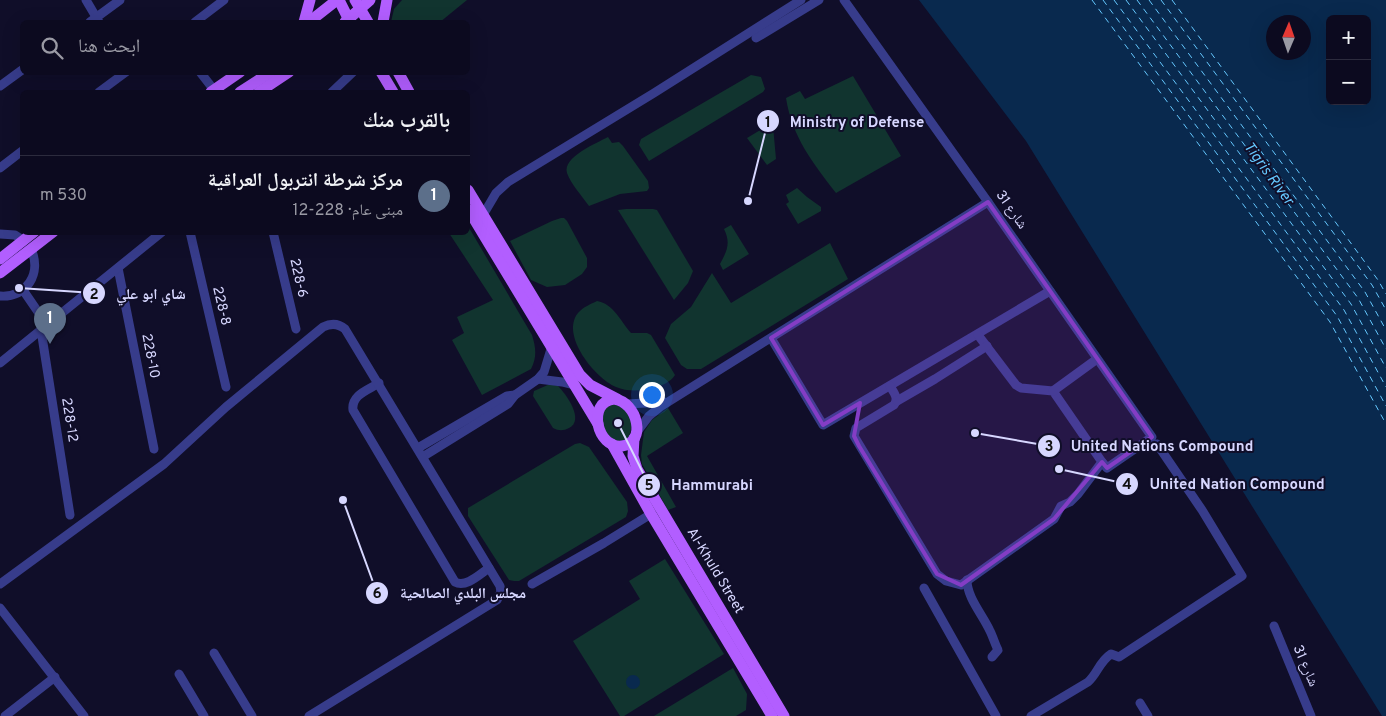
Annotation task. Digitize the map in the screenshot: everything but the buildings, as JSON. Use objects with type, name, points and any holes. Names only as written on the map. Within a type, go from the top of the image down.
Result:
[{"type":"main road","points":[[305,20],[310,0]]},
{"type":"main road","points":[[312,20],[338,0],[347,20]]},
{"type":"main road","points":[[349,20],[358,5],[370,0]]},
{"type":"main road","points":[[383,20],[388,0]]},
{"type":"main road","points":[[358,5],[367,20]]},
{"type":"main road","points":[[214,90],[236,75]]},
{"type":"main road","points":[[243,90],[266,75]]},
{"type":"main road","points":[[262,90],[284,75]]},
{"type":"main road","points":[[383,75],[393,90]]},
{"type":"main road","points":[[400,75],[408,90]]},
{"type":"main road","points":[[470,193],[529,299],[551,349],[598,424],[602,435],[612,444],[626,446],[635,436],[636,419],[632,411],[622,402],[590,385],[580,375],[529,299],[470,213]]},
{"type":"main road","points":[[0,273],[28,245],[33,235]]},
{"type":"main road","points":[[0,259],[47,235]]},
{"type":"main road","points":[[598,424],[598,415],[602,405],[609,400],[622,402]]},
{"type":"main road","name":"Al-Khuld Street","points":[[635,436],[633,456],[637,469],[784,716]]},
{"type":"main road","name":"Al-Khuld Street","points":[[612,444],[650,514],[772,716]]},
{"type":"street","points":[[86,0],[95,20]]},
{"type":"street","points":[[96,20],[120,0]]},
{"type":"street","points":[[198,20],[224,0]]},
{"type":"street","points":[[483,215],[496,193],[508,182],[801,0]]},
{"type":"street","points":[[756,38],[819,0]]},
{"type":"street","name":"شارع 31","points":[[844,0],[1155,441],[1202,510],[1242,576],[1119,657],[1111,654],[1103,659],[1094,676],[1088,682],[1031,716]]},
{"type":"street","points":[[0,86],[20,71]]},
{"type":"street","points":[[102,90],[122,75]]},
{"type":"street","points":[[202,75],[212,90]]},
{"type":"street","points":[[334,90],[350,75]]},
{"type":"street","points":[[0,168],[20,153]]},
{"type":"street","points":[[635,436],[654,411],[988,202]]},
{"type":"street","points":[[0,234],[15,235],[28,245],[35,260],[35,271],[31,282],[23,290],[13,295],[0,296]]},
{"type":"street","points":[[0,363],[158,235]]},
{"type":"street","name":"228-8","points":[[191,235],[226,387]]},
{"type":"street","name":"228-6","points":[[274,235],[296,329]]},
{"type":"street","name":"228-10","points":[[118,268],[154,449]]},
{"type":"street","points":[[23,290],[44,328]]},
{"type":"street","points":[[771,338],[823,425],[1050,291]]},
{"type":"street","points":[[0,584],[164,464],[226,407],[327,325],[335,324],[345,329],[424,456],[490,568],[501,589],[501,595],[498,600],[309,716]]},
{"type":"street","name":"228-12","points":[[44,328],[70,515]]},
{"type":"street","points":[[978,335],[1016,385],[1021,388],[1053,391],[1097,359]]},
{"type":"street","points":[[987,346],[896,401],[894,405],[856,428],[854,436],[937,574],[946,581],[961,585],[1054,519],[1061,506],[1070,502],[1078,494],[1102,462]]},
{"type":"street","points":[[424,456],[508,404],[515,395],[538,379],[544,372],[551,349]]},
{"type":"street","points":[[538,379],[574,385]]},
{"type":"street","points":[[379,383],[355,398],[352,404],[353,410],[455,582],[465,584],[490,568]]},
{"type":"street","points":[[890,386],[896,396],[896,401]]},
{"type":"street","points":[[1053,391],[1107,468],[1155,441]]},
{"type":"street","points":[[418,448],[507,396],[515,395]]},
{"type":"street","points":[[622,402],[655,404],[672,400]]},
{"type":"street","points":[[532,584],[650,514]]},
{"type":"street","points":[[967,580],[967,588],[998,650],[992,657]]},
{"type":"street","points":[[924,588],[996,716]]},
{"type":"street","points":[[0,608],[84,716]]},
{"type":"street","name":"شارع 31","points":[[1274,626],[1312,716]]},
{"type":"street","points":[[214,653],[252,716]]},
{"type":"street","points":[[179,674],[204,716]]},
{"type":"street","points":[[5,716],[55,677]]},
{"type":"street","points":[[1140,703],[1148,716]]},
{"type":"highlighted area","points":[[988,202],[1152,437],[1107,468],[1102,462],[1054,519],[961,585],[937,574],[859,446],[854,436],[860,403],[823,425],[771,338]]},
{"type":"green space","points":[[402,0],[467,0],[442,20],[391,20],[394,9]]},
{"type":"green space","points":[[751,75],[761,77],[765,89],[763,92],[649,161],[639,145],[641,139]]},
{"type":"green space","points":[[853,76],[901,156],[836,193],[798,137],[786,98],[800,91],[805,99]]},
{"type":"green space","points":[[770,124],[773,126],[776,159],[767,165],[747,138]]},
{"type":"green space","points":[[608,137],[612,143],[619,142],[623,146],[648,181],[649,188],[647,191],[620,194],[589,206],[571,181],[567,173],[567,167],[575,156]]},
{"type":"green space","points":[[797,188],[821,207],[821,211],[798,224],[786,204],[789,202],[786,195]]},
{"type":"green space","points":[[618,210],[657,210],[693,271],[688,283],[674,300]]},
{"type":"green space","points":[[561,218],[567,221],[587,258],[587,267],[582,274],[565,285],[547,287],[531,280],[510,241]]},
{"type":"green space","points":[[731,225],[749,254],[723,270],[720,264],[728,243],[724,229]]},
{"type":"green space","points":[[470,229],[532,335],[535,348],[531,369],[482,395],[452,340],[464,333],[457,317],[493,300],[450,235],[470,235]]},
{"type":"green space","points":[[830,243],[848,279],[701,369],[687,369],[681,365],[665,338],[671,324],[691,307],[712,273],[731,303]]},
{"type":"green space","points":[[597,301],[613,310],[631,333],[647,333],[651,335],[675,375],[671,380],[653,388],[630,390],[620,389],[599,375],[582,355],[573,333],[574,322],[578,313]]},
{"type":"green space","points":[[550,384],[558,386],[575,413],[573,424],[567,429],[557,430],[553,428],[533,396],[534,391]]},
{"type":"green space","points":[[613,404],[625,408],[633,423],[628,440],[615,442],[603,429],[603,410]]},
{"type":"green space","points":[[668,408],[683,433],[647,456],[676,507],[668,510],[642,464],[641,455],[644,432],[652,420]]},
{"type":"green space","points":[[580,443],[589,447],[627,502],[628,511],[626,517],[519,581],[509,580],[468,516],[468,508],[575,444]]},
{"type":"green space","points":[[665,559],[724,654],[624,716],[620,716],[573,641],[640,599],[629,581]]},
{"type":"green space","points":[[733,668],[747,694],[746,710],[736,716],[654,716]]},
{"type":"water","name":"Tigris River","points":[[919,0],[1386,0],[1386,716],[1382,716],[1026,141]]},
{"type":"water","points":[[630,675],[636,675],[640,682],[636,689],[630,689],[626,685],[626,679]]},
{"type":"ferry route","points":[[1092,0],[1330,322],[1386,424]]},
{"type":"ferry route","points":[[1103,0],[1337,316],[1386,406]]},
{"type":"ferry route","points":[[1114,0],[1344,310],[1386,387]]},
{"type":"ferry route","points":[[1126,0],[1351,304],[1386,368]]},
{"type":"ferry route","points":[[1137,0],[1358,298],[1386,349]]},
{"type":"ferry route","points":[[1149,0],[1365,292],[1386,330]]},
{"type":"ferry route","points":[[1161,0],[1372,285],[1386,310]]},
{"type":"ferry route","points":[[1172,0],[1378,280],[1386,294]]},
{"type":"place","name":"Ministry of Defense","points":[[748,201]]},
{"type":"place","name":"شاي ابو علي","points":[[19,288]]},
{"type":"place","name":"مركز شرطة انتربول العراقية","points":[[50,344]]},
{"type":"place","name":"Hammurabi","points":[[618,423]]},
{"type":"place","name":"United Nations Compound","points":[[975,433]]},
{"type":"place","name":"United Nation Compound","points":[[1059,469]]},
{"type":"place","name":"مجلس البلدي الصالحية","points":[[343,500]]}]
